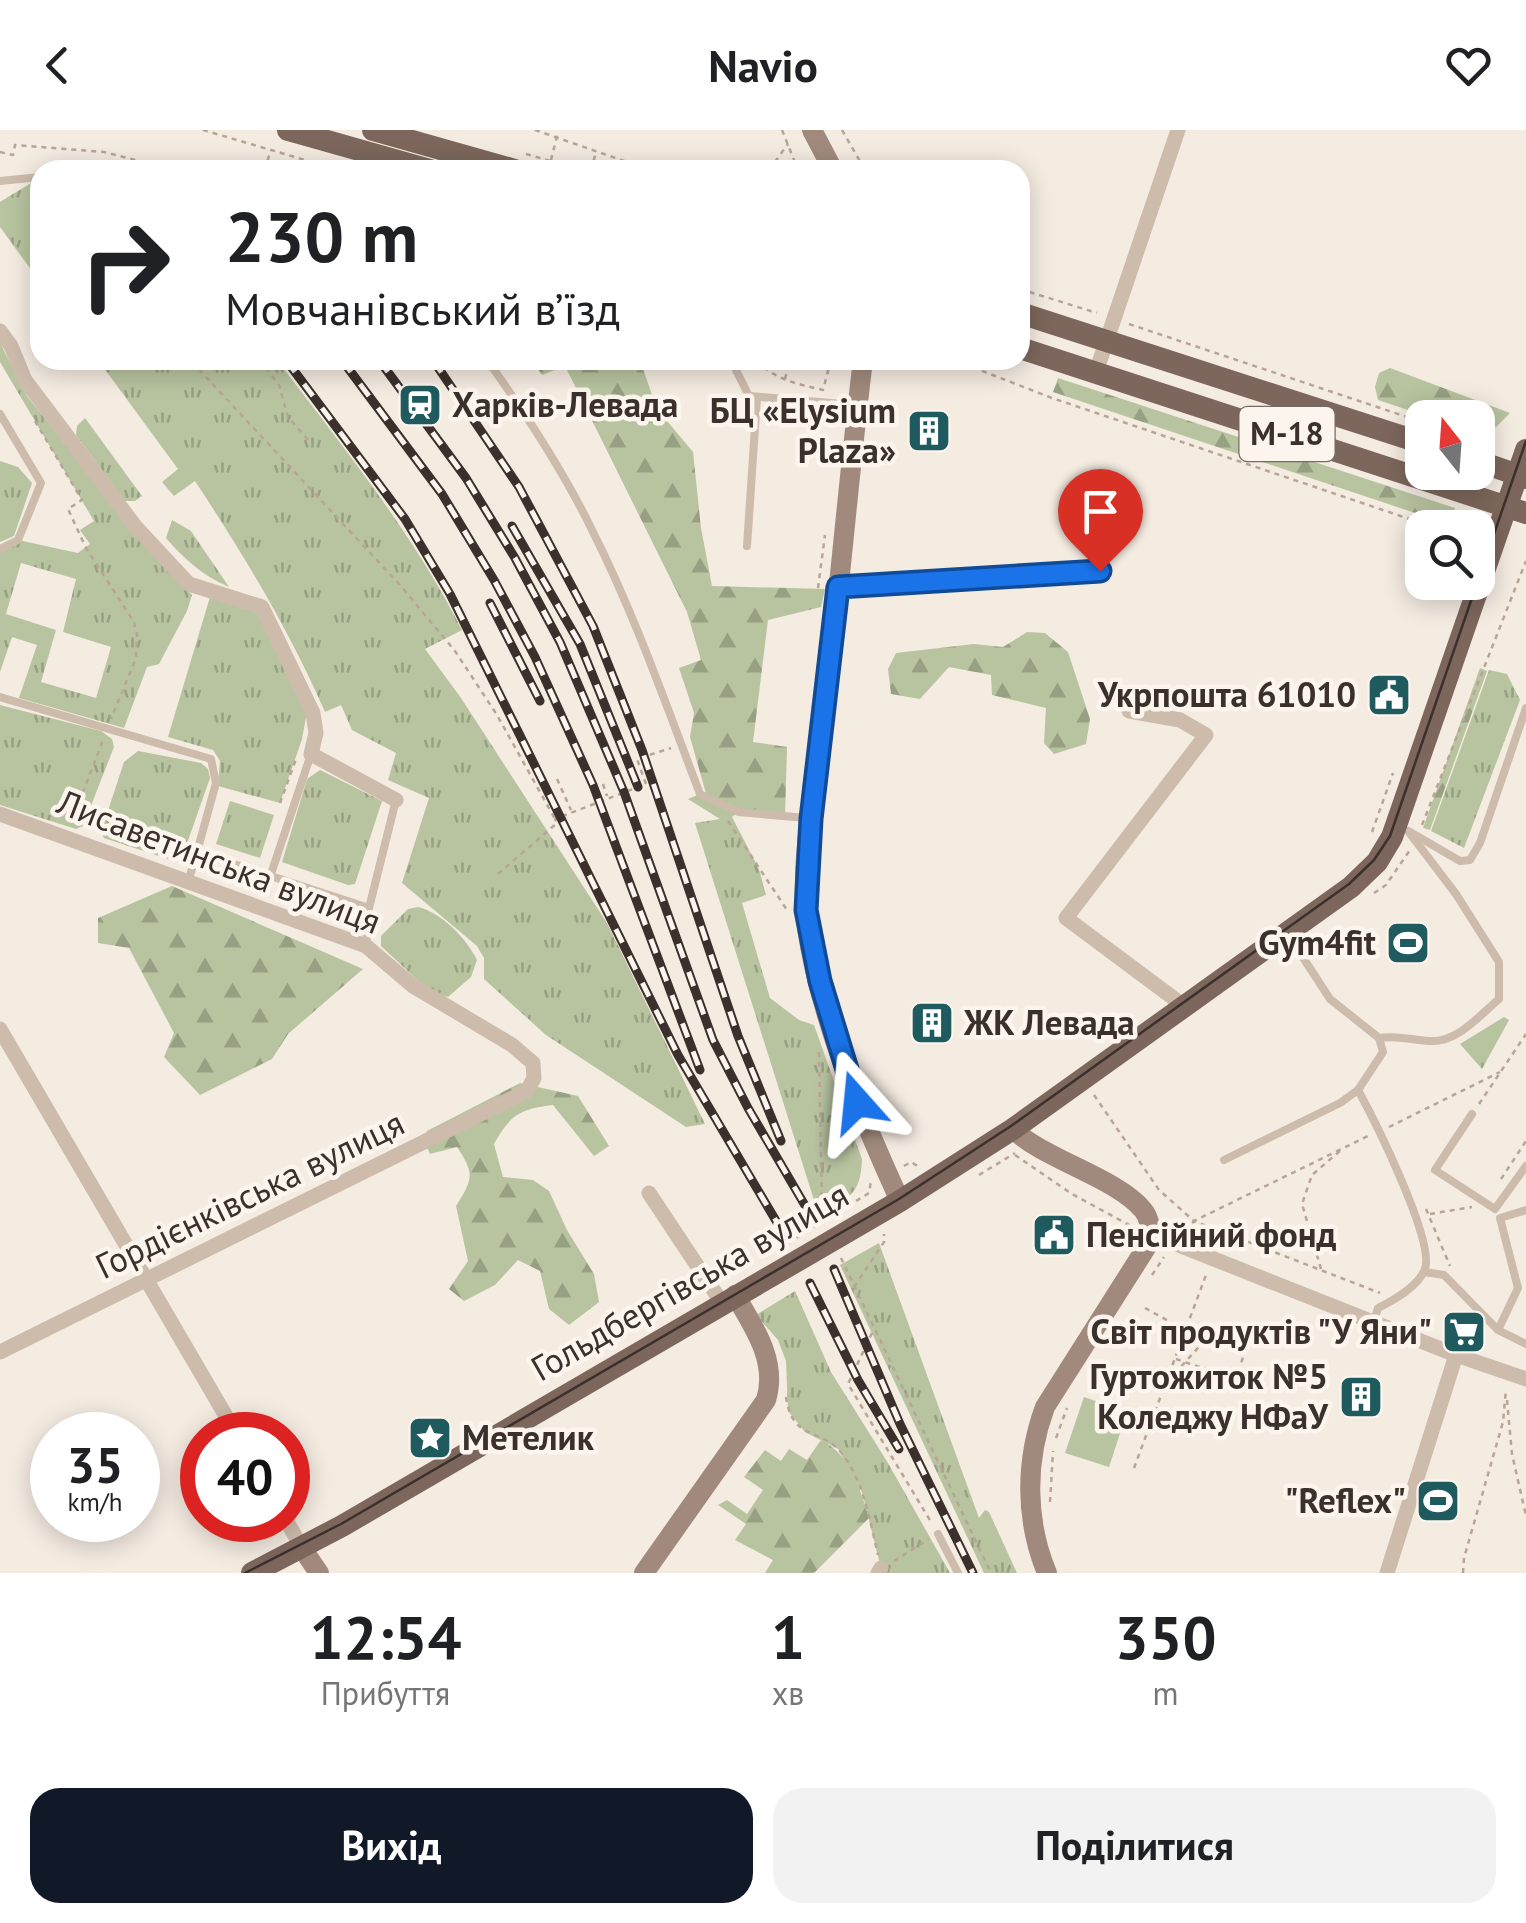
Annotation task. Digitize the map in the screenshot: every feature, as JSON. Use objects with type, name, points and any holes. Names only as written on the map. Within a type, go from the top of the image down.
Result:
[{"type":"main road","points":[[288,130],[394,160]]},
{"type":"main road","points":[[373,130],[480,160]]},
{"type":"main road","name":"М-18","points":[[1030,315],[1110,330],[1405,437]]},
{"type":"main road","name":"М-18","points":[[1030,351],[1516,510]]},
{"type":"main road","name":"Гольдбергівська вулиця","points":[[252,1573],[302,1548],[900,1201],[1013,1128],[1351,886],[1377,845],[1410,833],[1516,510],[1526,450]]},
{"type":"main road","points":[[1495,467],[1522,476]]},
{"type":"street","points":[[812,130],[827,160]]},
{"type":"street","points":[[1096,372],[1178,130]]},
{"type":"street","points":[[0,331],[24,380],[135,526],[189,584],[262,607],[313,713],[316,733],[311,754],[396,800]]},
{"type":"street","points":[[862,370],[811,819],[806,910],[811,948],[857,1102],[900,1201]]},
{"type":"street","points":[[838,587],[1100,571]]},
{"type":"street","points":[[1129,711],[1180,720],[1206,736],[1066,918],[1184,1006]]},
{"type":"street","name":"Лисаветинська вулиця","points":[[0,814],[366,946],[413,986],[512,1045],[533,1063],[534,1078],[527,1091]]},
{"type":"street","points":[[0,1029],[224,1412]]},
{"type":"street","name":"Гордієнківська вулиця","points":[[0,1352],[527,1091]]},
{"type":"street","points":[[1013,1128],[1126,1196],[1144,1210],[1151,1228],[1151,1240],[1045,1407],[1034,1434],[1031,1500],[1036,1541],[1047,1573]]},
{"type":"street","points":[[644,1573],[766,1400],[770,1374],[767,1357],[733,1296],[650,1193]]},
{"type":"street","points":[[1151,1228],[1176,1244],[1374,1321],[1507,1381],[1526,1378]]},
{"type":"street","points":[[1387,1573],[1456,1355]]},
{"type":"street","points":[[299,1542],[319,1573]]},
{"type":"lane","points":[[0,182],[30,178]]},
{"type":"lane","points":[[494,370],[538,434],[592,530],[623,596],[700,794],[738,812],[811,819]]},
{"type":"lane","points":[[736,370],[748,396],[857,406]]},
{"type":"lane","points":[[747,546],[758,398]]},
{"type":"lane","points":[[0,414],[41,483],[18,540],[0,549]]},
{"type":"lane","points":[[0,697],[212,758],[216,783],[188,882]]},
{"type":"lane","points":[[1410,833],[1460,861],[1470,860],[1480,843],[1526,708]]},
{"type":"lane","points":[[270,876],[311,754]]},
{"type":"lane","points":[[366,946],[369,908],[396,800]]},
{"type":"lane","points":[[1379,1038],[1398,1035],[1433,1042],[1460,1032],[1498,999],[1499,962],[1456,894],[1410,833]]},
{"type":"lane","points":[[197,852],[369,908]]},
{"type":"lane","points":[[1224,1160],[1340,1103],[1358,1090],[1383,1052],[1379,1038],[1330,1000],[1287,933]]},
{"type":"lane","points":[[1358,1090],[1412,1205],[1426,1256],[1424,1272],[1396,1298],[1378,1308],[1374,1321]]},
{"type":"lane","points":[[1472,1114],[1435,1170],[1495,1208],[1500,1218],[1518,1288],[1498,1330]]},
{"type":"lane","points":[[1495,1208],[1526,1166]]},
{"type":"lane","points":[[1500,1218],[1526,1210]]},
{"type":"lane","points":[[1424,1272],[1444,1275],[1498,1330],[1526,1344]]},
{"type":"lane","points":[[938,1534],[958,1573]]},
{"type":"path","points":[[203,130],[302,160]]},
{"type":"path","points":[[535,130],[558,134],[623,160]]},
{"type":"path","points":[[782,130],[795,160]]},
{"type":"path","points":[[842,130],[859,160]]},
{"type":"path","points":[[551,160],[558,134]]},
{"type":"path","points":[[775,160],[789,143]]},
{"type":"path","points":[[0,152],[13,155],[15,146],[104,152],[135,160]]},
{"type":"path","points":[[267,160],[270,150]]},
{"type":"path","points":[[594,160],[596,150]]},
{"type":"path","points":[[1030,293],[1110,330],[1405,417]]},
{"type":"path","points":[[199,370],[435,626],[484,692],[557,823],[498,874]]},
{"type":"path","points":[[267,370],[278,385],[288,417],[311,442]]},
{"type":"path","points":[[766,370],[784,380],[823,390],[828,370]]},
{"type":"path","points":[[784,380],[787,370]]},
{"type":"path","points":[[980,370],[1405,518]]},
{"type":"path","points":[[34,418],[82,500],[68,509],[86,548],[134,622],[136,658],[66,837]]},
{"type":"path","points":[[1371,895],[1386,885],[1526,561]]},
{"type":"path","points":[[555,818],[646,784],[636,760],[681,745]]},
{"type":"path","points":[[1377,845],[1398,759]]},
{"type":"path","points":[[557,778],[572,812]]},
{"type":"path","points":[[603,784],[608,798]]},
{"type":"path","points":[[718,802],[794,921]]},
{"type":"path","points":[[1472,1114],[1526,1034]]},
{"type":"path","points":[[819,1039],[822,1210],[828,1226]]},
{"type":"path","points":[[1322,1270],[1302,1204],[1312,1175],[1346,1146]]},
{"type":"path","points":[[887,1173],[911,1162],[920,1168]]},
{"type":"path","points":[[1420,1198],[1455,1276]]},
{"type":"path","points":[[778,1249],[868,1218],[884,1242],[853,1288]]},
{"type":"path","points":[[1194,1221],[1396,1298]]},
{"type":"path","points":[[1144,1286],[1170,1248]]},
{"type":"path","points":[[840,1257],[991,1573]]},
{"type":"path","points":[[1134,1468],[1210,1266]]},
{"type":"path","points":[[1145,1308],[1185,1330],[1218,1327],[1165,1386]]},
{"type":"path","points":[[786,1391],[788,1411],[793,1418],[805,1432],[838,1448],[862,1492],[880,1570],[938,1534],[848,1384],[873,1330]]},
{"type":"path","points":[[1175,1358],[1235,1379],[1244,1354]]},
{"type":"path","points":[[1507,1381],[1512,1454],[1526,1516]]},
{"type":"path","points":[[1462,1573],[1503,1422],[1507,1381]]},
{"type":"path","points":[[1050,1507],[1053,1446],[1070,1404]]},
{"type":"green space","points":[[30,184],[30,268],[0,227],[0,202]]},
{"type":"green space","points":[[0,343],[27,396],[192,595],[159,664],[147,667],[124,728],[19,698],[37,645],[12,637],[0,672],[0,549],[18,540],[78,553],[90,544],[80,530],[94,521],[0,362]],"holes":[[[21,563],[76,579],[63,632],[111,647],[96,698],[41,682],[56,630],[6,614]]]},
{"type":"green space","points":[[1390,368],[1475,400],[1405,400],[1405,409],[1378,400],[1375,387],[1379,373]]},
{"type":"green space","points":[[105,370],[285,370],[376,491],[442,594],[462,630],[425,649],[607,923],[705,1124],[686,1127],[546,1035],[484,979],[484,958],[477,946],[402,883],[429,798],[388,780],[396,753],[352,730],[341,705],[325,712],[281,622],[195,481],[174,496],[162,482],[178,469]]},
{"type":"green space","points":[[567,370],[643,370],[657,409],[693,452],[712,586],[825,589],[821,607],[768,620],[753,742],[787,747],[785,816],[738,812],[707,797],[690,737],[694,713],[679,668],[701,660],[687,612]]},
{"type":"green space","points":[[1058,378],[1455,510],[1406,510],[1053,392]]},
{"type":"green space","points":[[1495,407],[1510,413],[1496,427]]},
{"type":"green space","points":[[85,418],[142,496],[135,501],[125,501],[76,435],[77,426]]},
{"type":"green space","points":[[0,461],[18,467],[32,483],[14,536],[0,542]]},
{"type":"green space","points":[[172,520],[191,531],[229,587],[194,566],[166,538]]},
{"type":"green space","points":[[210,597],[259,613],[307,712],[280,803],[218,786],[220,761],[213,750],[168,737]]},
{"type":"green space","points":[[1027,632],[1045,633],[1068,652],[1090,719],[1086,744],[1054,754],[1044,743],[1046,708],[992,695],[991,675],[949,667],[920,699],[891,694],[888,669],[896,653],[974,644],[1003,647]]},
{"type":"green space","points":[[1480,668],[1487,671],[1430,830],[1423,828]]},
{"type":"green space","points":[[1489,670],[1507,674],[1520,700],[1464,848],[1431,831]]},
{"type":"green space","points":[[0,705],[101,731],[112,739],[114,747],[83,826],[76,829],[0,805]]},
{"type":"green space","points":[[138,751],[201,763],[208,769],[210,778],[184,852],[177,858],[168,859],[104,838],[101,832],[124,762]]},
{"type":"green space","points":[[320,770],[382,801],[355,884],[282,862],[307,779]]},
{"type":"green space","points":[[700,794],[738,812],[732,817],[759,869],[766,895],[742,903],[770,998],[799,1020],[814,1025],[862,1159],[856,1188],[819,1216],[695,823],[720,819],[688,799]]},
{"type":"green space","points":[[230,801],[274,815],[260,858],[216,844]]},
{"type":"green space","points":[[172,886],[363,969],[288,1034],[272,1059],[200,1095],[164,1057],[174,1033],[129,948],[98,943],[98,918]]},
{"type":"green space","points":[[418,907],[452,928],[477,960],[471,977],[448,997],[429,991],[381,946],[381,936],[408,909]]},
{"type":"green space","points":[[1504,1017],[1509,1020],[1482,1069],[1460,1044]]},
{"type":"green space","points":[[520,1083],[578,1096],[609,1146],[594,1156],[553,1105],[517,1115],[494,1144],[503,1177],[533,1180],[549,1191],[594,1274],[599,1302],[569,1325],[549,1309],[540,1271],[518,1260],[495,1285],[464,1301],[449,1289],[468,1261],[456,1206],[470,1177],[457,1147],[430,1154],[424,1141],[427,1131]]},
{"type":"green space","points":[[879,1243],[979,1518],[985,1510],[989,1512],[1017,1573],[984,1573],[840,1265]]},
{"type":"green space","points":[[795,1291],[831,1372],[950,1573],[886,1573],[881,1568],[862,1492],[838,1449],[805,1432],[788,1411],[786,1361],[778,1340],[756,1315]]},
{"type":"green space","points":[[1084,1397],[1127,1412],[1109,1467],[1065,1453]]},
{"type":"green space","points":[[821,1440],[847,1463],[869,1518],[814,1573],[765,1573],[773,1560],[735,1540],[746,1524],[718,1505],[727,1500],[747,1514],[763,1490],[744,1477],[765,1450],[781,1461],[789,1449],[807,1460]]},
{"type":"tram line","points":[[245,1573],[341,1524],[899,1199],[1011,1126],[1349,884],[1374,860],[1390,836],[1526,441]]},
{"type":"railway","points":[[293,370],[405,519],[450,594],[678,1055],[785,1236]]},
{"type":"railway","points":[[349,370],[442,494],[535,657],[593,785],[700,1070]]},
{"type":"railway","points":[[386,370],[466,478],[560,642],[624,792],[713,1040],[810,1214]]},
{"type":"railway","points":[[440,370],[519,487],[593,626],[642,750],[738,1036],[781,1141]]},
{"type":"railway","points":[[512,526],[580,644],[638,787]]},
{"type":"railway","points":[[490,603],[540,701]]},
{"type":"railway","points":[[834,1269],[900,1424],[973,1573]]},
{"type":"railway","points":[[810,1283],[858,1380],[899,1449]]},
{"type":"place","name":"Харків-Левада","points":[[420,405]]},
{"type":"place","name":"БЦ «Elysium Plaza»","points":[[929,431]]},
{"type":"place","name":"Укрпошта 61010","points":[[1389,695]]},
{"type":"place","name":"Gym4fit","points":[[1408,943]]},
{"type":"place","name":"ЖК Левада","points":[[932,1023]]},
{"type":"place","name":"Пенсійний фонд","points":[[1054,1235]]},
{"type":"place","name":"Світ продуктів \"У Яни\"","points":[[1464,1332]]},
{"type":"place","name":"Гуртожиток №5 Коледжу НФаУ","points":[[1361,1397]]},
{"type":"place","name":"Метелик","points":[[430,1438]]},
{"type":"place","name":"\"Reflex\"","points":[[1438,1501]]},
{"type":"route","points":[[857,1102],[811,948],[806,910],[811,819],[838,587],[1100,571]]}]
